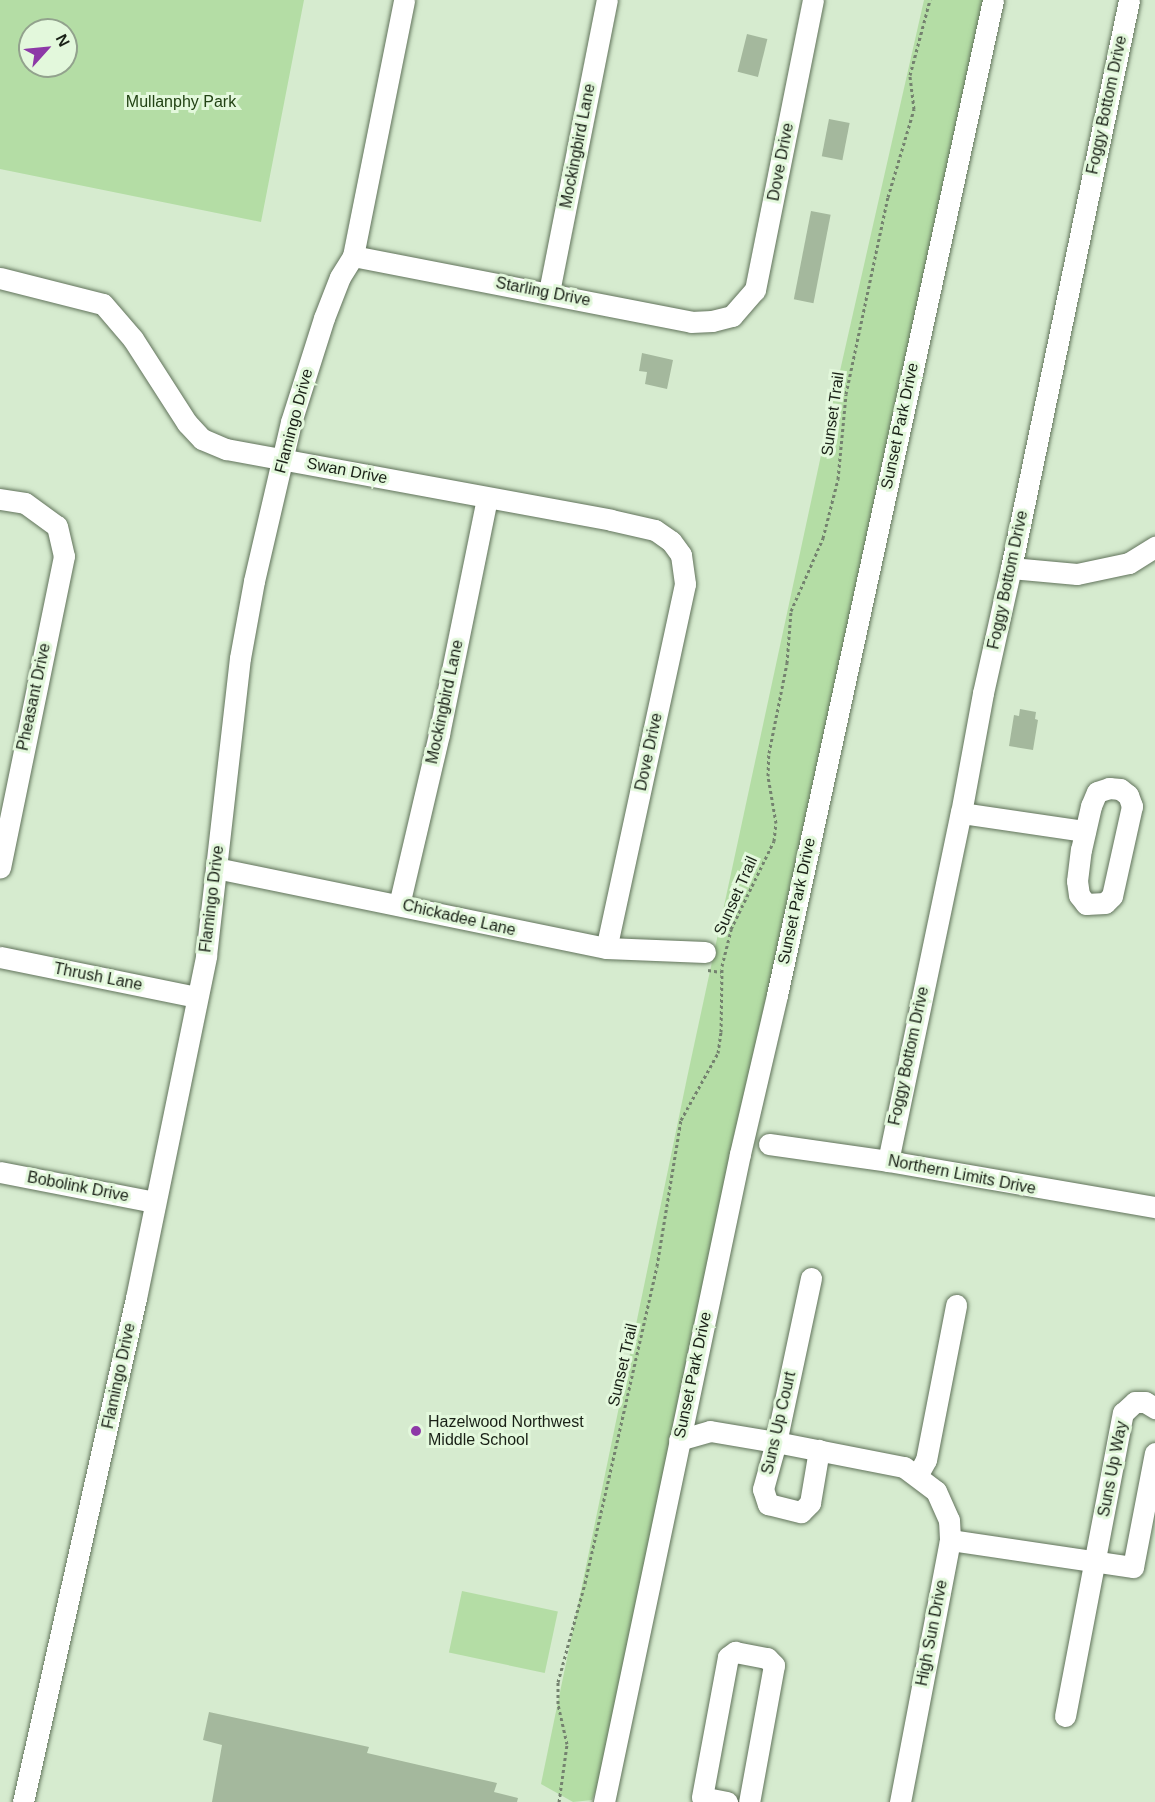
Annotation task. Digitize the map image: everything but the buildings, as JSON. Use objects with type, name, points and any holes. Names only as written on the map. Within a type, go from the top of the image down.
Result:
[{"type":"street","name":"Flamingo Drive","points":[[23,1802],[105,1443],[206,956],[240,658],[254,580],[283,459],[324,318],[340,277],[353,256],[404,0]]},
{"type":"street","name":"Mockingbird Lane","points":[[549,292],[606,0]]},
{"type":"street","name":"Dove Drive","points":[[732,316],[755,290],[813,0]]},
{"type":"street","name":"Sunset Park Drive","points":[[604,1802],[679,1440],[993,0]]},
{"type":"street","name":"Foggy Bottom Drive","points":[[888,1161],[961,813],[983,693],[1130,0]]},
{"type":"street","name":"Starling Drive","points":[[353,256],[549,292],[691,322],[732,316]]},
{"type":"street","name":"Swan Drive","points":[[0,278],[103,304],[132,339],[187,423],[202,439],[226,449],[655,530],[671,541],[681,555]]},
{"type":"street","name":"Mockingbird Lane","points":[[399,905],[439,734],[487,498]]},
{"type":"street","name":"Pheasant Drive","points":[[0,499],[25,503],[57,526],[64,556],[0,868]]},
{"type":"street","points":[[1011,568],[1077,574],[1129,563],[1155,547]]},
{"type":"street","name":"Dove Drive","points":[[606,948],[685,584],[681,555]]},
{"type":"street","points":[[1109,788],[1119,789],[1128,795],[1132,806],[1112,896],[1105,903],[1086,904],[1079,895],[1085,831],[1098,792],[1109,788]]},
{"type":"street","points":[[961,813],[1085,831]]},
{"type":"street","name":"Chickadee Lane","points":[[216,868],[399,905],[531,935],[606,948],[705,952]]},
{"type":"street","name":"Thrush Lane","points":[[0,957],[196,997]]},
{"type":"street","name":"Northern Limits Drive","points":[[769,1144],[888,1161],[1047,1191],[1155,1207]]},
{"type":"street","name":"Bobolink Drive","points":[[0,1173],[155,1202]]},
{"type":"street","name":"Suns Up Court","points":[[811,1278],[776,1442],[763,1490],[768,1504],[801,1512],[810,1503],[819,1450]]},
{"type":"street","points":[[917,1476],[926,1460],[956,1305]]},
{"type":"street","name":"Suns Up Way","points":[[1065,1716],[1124,1413],[1135,1402],[1145,1402],[1155,1408]]},
{"type":"street","name":"High Sun Drive","points":[[679,1440],[710,1431],[819,1450],[904,1467],[936,1491],[949,1520],[950,1540],[900,1802]]},
{"type":"street","points":[[950,1540],[1133,1567],[1155,1453]]},
{"type":"street","points":[[727,1802],[702,1797],[729,1657],[735,1652],[767,1658],[774,1665],[749,1802]]},
{"type":"path","name":"Sunset Trail","points":[[559,1802],[567,1744],[558,1704],[558,1682],[585,1583],[657,1266],[681,1120],[718,1053],[722,1032],[722,966],[731,929],[774,841],[776,823],[768,776],[769,753],[787,663],[790,612],[823,538],[838,479],[846,394],[888,198],[914,109],[910,75],[930,0]]},
{"type":"green space","name":"Mullanphy Park","points":[[0,0],[304,0],[261,222],[0,169]]},
{"type":"green space","points":[[924,0],[985,0],[597,1787],[592,1800],[573,1802],[541,1784],[687,1078],[823,446]]},
{"type":"green space","points":[[462,1591],[558,1611],[545,1673],[449,1653]]},
{"type":"place","name":"Hazelwood Northwest Middle School","points":[[416,1431]]}]
